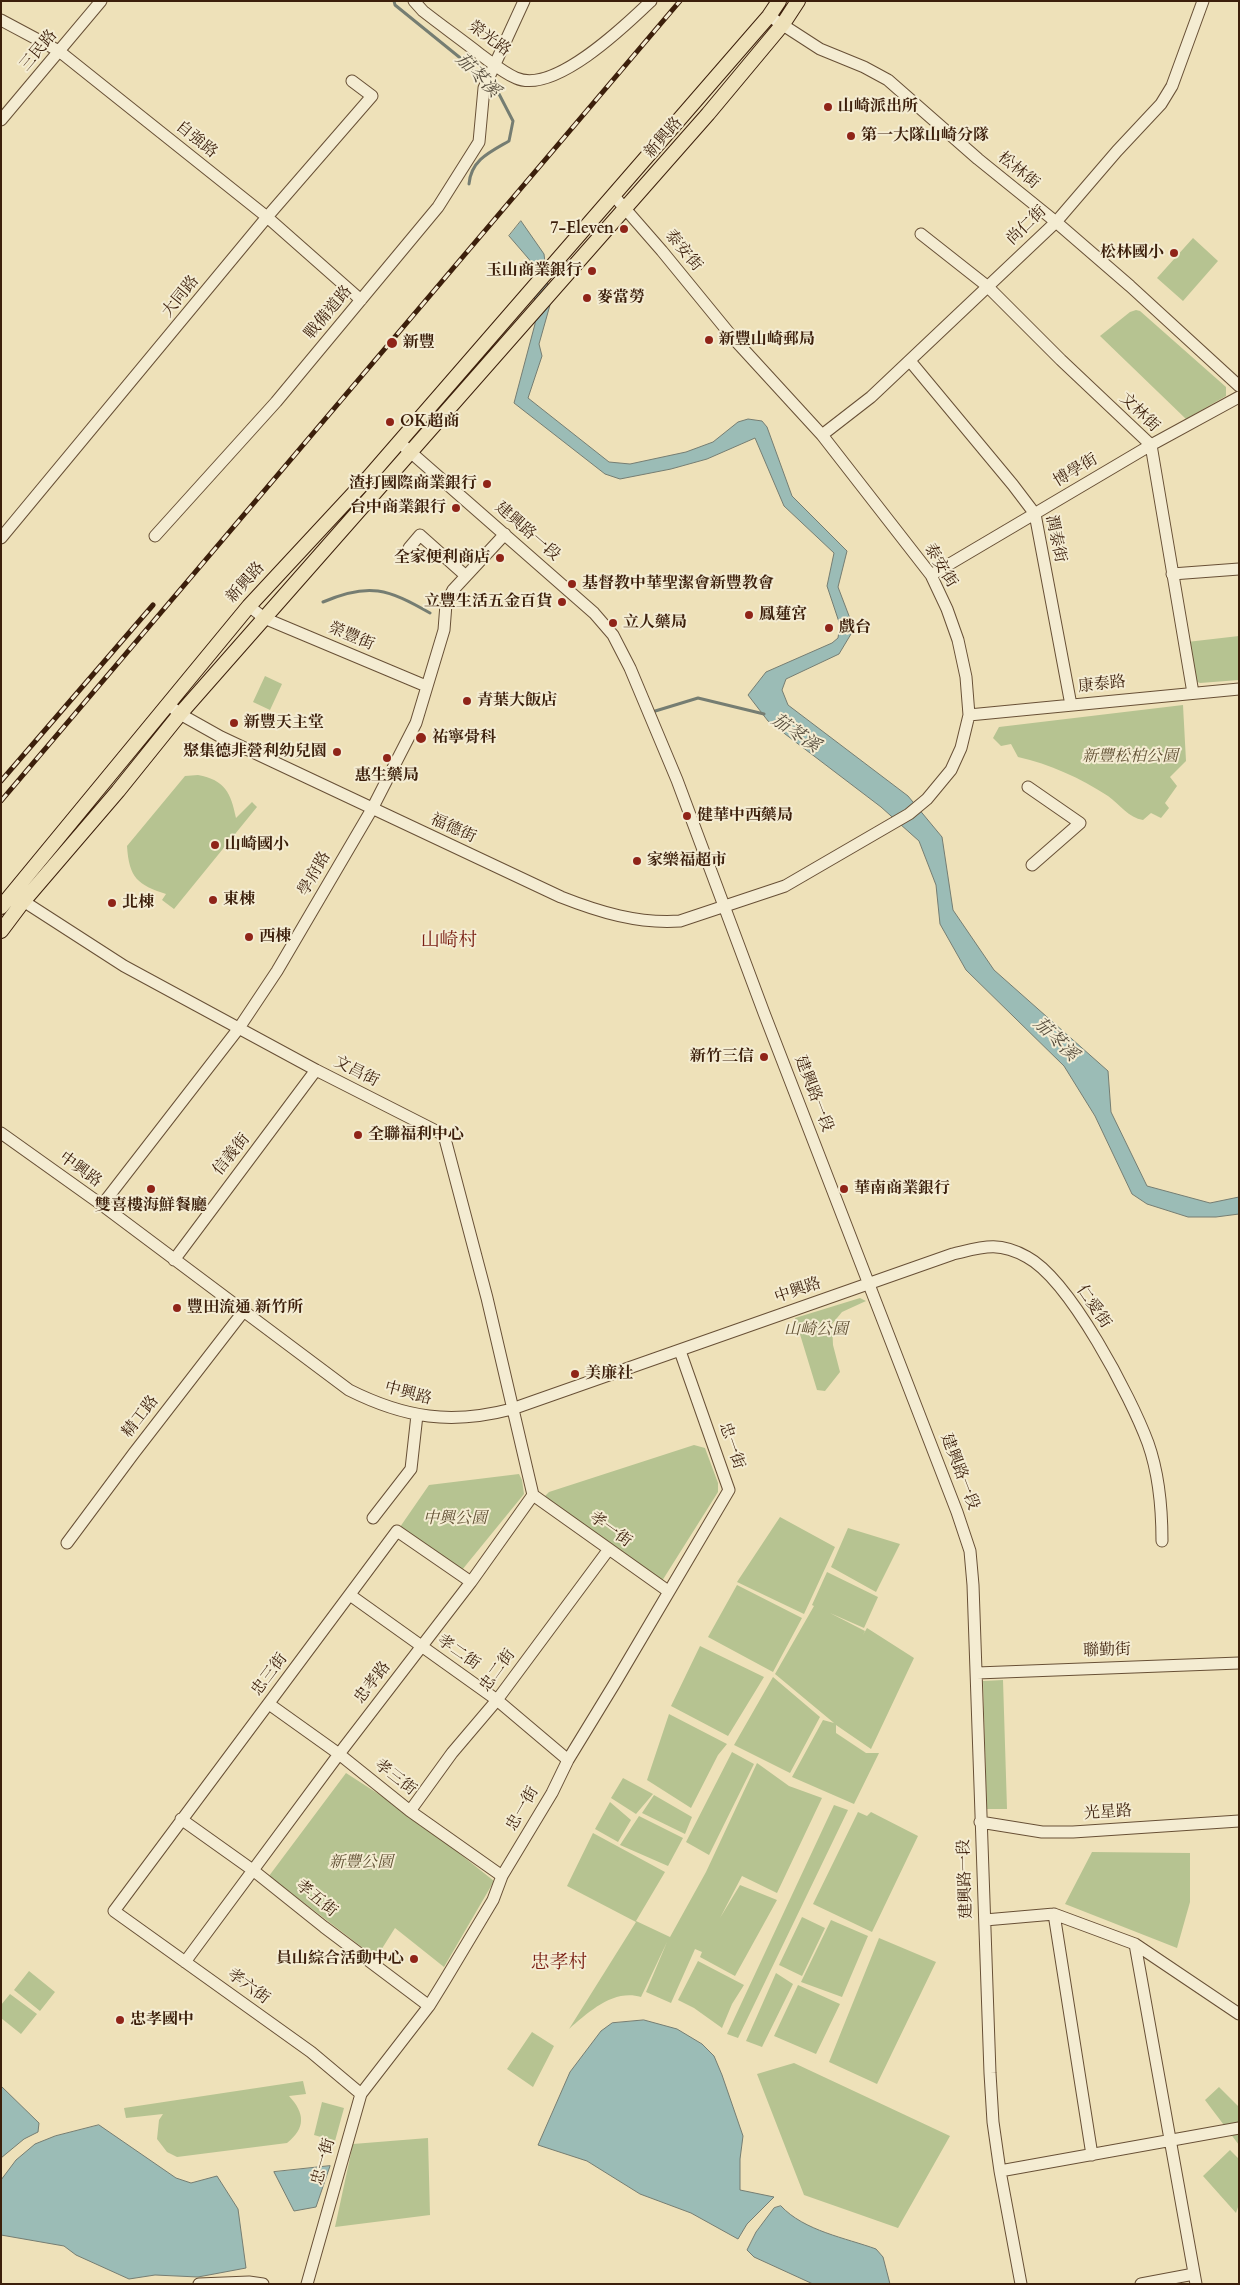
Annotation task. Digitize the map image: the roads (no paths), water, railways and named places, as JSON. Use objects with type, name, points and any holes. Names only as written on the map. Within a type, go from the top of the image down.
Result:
[{"type":"main road","name":"新興路","points":[[1,907],[97,793],[204,658],[248,606],[399,442],[529,294],[550,267],[614,196],[769,16],[779,1]]},
{"type":"main road","name":"新興路","points":[[411,452],[626,208],[783,24],[798,1]]},
{"type":"main road","points":[[1,931],[22,902],[118,791],[180,714],[411,452]]},
{"type":"street","name":"三民路","points":[[1,120],[101,1]]},
{"type":"street","name":"榮光路","points":[[414,1],[423,11],[494,63],[517,79],[529,81],[553,74],[578,63],[598,50],[651,1]]},
{"type":"street","name":"戰備道路","points":[[155,536],[276,402],[438,207],[479,142],[484,88],[524,1]]},
{"type":"street","name":"尚仁街","points":[[822,435],[847,417],[910,361],[1056,222],[1167,96],[1203,1]]},
{"type":"street","name":"松林街","points":[[769,16],[820,49],[864,67],[888,80],[978,160],[1056,222],[1239,386]]},
{"type":"street","name":"自強路","points":[[1,20],[59,51],[267,218],[361,300]]},
{"type":"street","name":"大同路","points":[[1,538],[267,218],[372,96],[352,81]]},
{"type":"street","name":"泰安街","points":[[614,196],[734,339],[822,435],[930,575],[947,609],[958,640],[966,678],[969,716],[961,748],[951,770],[927,799],[909,814],[887,828],[785,886],[726,906]]},
{"type":"street","name":"文林街","points":[[921,234],[987,286],[1061,360],[1151,445],[1192,693]]},
{"type":"street","name":"潤泰街","points":[[910,361],[1014,485],[1035,514],[1071,705]]},
{"type":"street","name":"博學街","points":[[930,575],[1151,445],[1239,397]]},
{"type":"street","name":"建興路一段","points":[[399,442],[594,613],[613,635],[630,668],[726,906],[764,1013],[870,1283],[970,1551],[978,1673],[980,1822],[993,2122],[1021,2284]]},
{"type":"street","name":"學府路","points":[[102,1205],[239,1028],[278,971],[372,810],[416,723],[444,630],[446,604],[453,590],[505,534]]},
{"type":"street","points":[[409,548],[420,535],[466,576]]},
{"type":"street","points":[[1172,574],[1239,569]]},
{"type":"street","name":"榮豐街","points":[[248,606],[264,618],[426,686]]},
{"type":"street","name":"康泰路","points":[[969,716],[1239,689]]},
{"type":"street","name":"福德街","points":[[168,704],[180,714],[221,738],[372,810],[561,897],[596,911],[664,922],[680,921],[726,906]]},
{"type":"street","points":[[1028,787],[1080,822],[1032,865]]},
{"type":"street","name":"文昌街","points":[[12,893],[22,902],[124,966],[316,1070],[444,1135],[482,1279],[512,1409]]},
{"type":"street","name":"信義街","points":[[174,1260],[316,1070]]},
{"type":"street","name":"中興路","points":[[1,1133],[102,1205],[349,1390],[383,1406],[417,1415],[460,1419],[512,1409],[870,1283]]},
{"type":"street","name":"仁愛街","points":[[870,1283],[953,1254],[992,1245],[1027,1257],[1043,1268],[1082,1317],[1107,1359],[1148,1444],[1155,1469],[1162,1521],[1162,1541]]},
{"type":"street","name":"精工路","points":[[67,1543],[243,1312]]},
{"type":"street","name":"忠一街","points":[[307,2284],[361,2094],[429,2006],[493,1900],[502,1876],[552,1793],[568,1760],[728,1490],[680,1351]]},
{"type":"street","points":[[512,1409],[533,1495]]},
{"type":"street","points":[[373,1518],[411,1469],[417,1415]]},
{"type":"street","name":"孝一街","points":[[533,1495],[668,1592]]},
{"type":"street","name":"忠孝路","points":[[185,1962],[339,1754],[471,1582],[533,1495]]},
{"type":"street","name":"忠三街","points":[[114,1911],[396,1531],[471,1582]]},
{"type":"street","name":"忠二街","points":[[410,1811],[452,1752],[497,1700],[609,1549]]},
{"type":"street","name":"孝二街","points":[[350,1595],[497,1700],[568,1760]]},
{"type":"street","name":"聯勤街","points":[[978,1673],[1239,1663]]},
{"type":"street","name":"孝三街","points":[[269,1704],[339,1754],[410,1811],[502,1876]]},
{"type":"street","name":"孝五街","points":[[181,1819],[254,1871],[324,1927],[429,2006]]},
{"type":"street","name":"光星路","points":[[980,1822],[1042,1832],[1073,1832],[1239,1821]]},
{"type":"street","name":"孝六街","points":[[114,1911],[311,2052],[361,2094]]},
{"type":"street","points":[[984,1920],[1054,1914],[1135,1944],[1239,2014]]},
{"type":"street","points":[[1054,1914],[1092,2155]]},
{"type":"street","points":[[1135,1944],[1195,2279],[1141,2284]]},
{"type":"street","points":[[1000,2171],[1239,2128]]},
{"type":"street","points":[[199,2284],[249,2282],[263,2284]]},
{"type":"water","name":"茄苳溪","points":[[521,221],[544,254],[550,305],[539,344],[542,356],[528,398],[609,462],[630,464],[686,452],[713,442],[738,422],[748,419],[762,421],[767,427],[792,496],[847,551],[838,587],[854,629],[839,654],[786,679],[782,690],[788,705],[908,796],[942,837],[953,910],[994,970],[1108,1071],[1111,1112],[1147,1186],[1210,1203],[1239,1197],[1239,1214],[1216,1217],[1188,1217],[1147,1204],[1132,1194],[1095,1116],[1064,1066],[966,970],[940,924],[936,885],[919,841],[881,807],[768,721],[748,695],[766,672],[832,643],[838,638],[840,625],[827,586],[834,553],[784,506],[755,438],[707,459],[671,469],[620,479],[605,474],[514,403],[535,324],[534,265],[509,236]]},
{"type":"water","points":[[644,2020],[677,2029],[702,2044],[714,2056],[743,2136],[740,2159],[740,2190],[774,2197],[747,2224],[738,2239],[691,2213],[640,2194],[587,2161],[538,2145],[570,2072],[601,2031],[612,2023]]},
{"type":"water","points":[[1,2086],[39,2123],[38,2132],[24,2139],[1,2158]]},
{"type":"water","points":[[99,2125],[176,2178],[191,2183],[217,2176],[238,2209],[246,2268],[198,2277],[155,2275],[129,2279],[76,2255],[64,2246],[1,2235],[1,2180],[16,2160],[35,2144],[55,2136]]},
{"type":"water","points":[[330,2166],[316,2207],[294,2211],[274,2172]]},
{"type":"water","points":[[781,2206],[790,2215],[813,2228],[876,2249],[883,2257],[890,2284],[813,2284],[754,2257],[747,2250],[756,2232],[774,2208]]},
{"type":"waterway","name":"茄苳溪","points":[[394,1],[395,5],[485,78]]},
{"type":"waterway","name":"茄苳溪","points":[[469,184],[473,169],[478,163],[489,153],[509,141],[513,121],[499,94],[489,83]]},
{"type":"waterway","points":[[323,602],[353,592],[378,591],[402,598],[430,613]]},
{"type":"waterway","points":[[652,712],[698,698],[764,714]]},
{"type":"railway","points":[[1,801],[680,1]]},
{"type":"railway","points":[[1,781],[153,605]]},
{"type":"place","name":"山崎派出所","points":[[828,107]]},
{"type":"place","name":"第一大隊山崎分隊","points":[[851,136]]},
{"type":"place","name":"7-Eleven","points":[[624,229]]},
{"type":"place","name":"松林國小","points":[[1174,253]]},
{"type":"place","name":"玉山商業銀行","points":[[592,271]]},
{"type":"place","name":"麥當勞","points":[[587,298]]},
{"type":"place","name":"新豐山崎郵局","points":[[709,340]]},
{"type":"place","name":"新豐","points":[[392,343]]},
{"type":"place","name":"OK超商","points":[[390,422]]},
{"type":"place","name":"渣打國際商業銀行","points":[[487,484]]},
{"type":"place","name":"台中商業銀行","points":[[456,508]]},
{"type":"place","name":"全家便利商店","points":[[500,558]]},
{"type":"place","name":"基督教中華聖潔會新豐教會","points":[[572,584]]},
{"type":"place","name":"立豐生活五金百貨","points":[[562,602]]},
{"type":"place","name":"鳳蓮宮","points":[[749,615]]},
{"type":"place","name":"立人藥局","points":[[613,623]]},
{"type":"place","name":"戲台","points":[[829,628]]},
{"type":"place","name":"青葉大飯店","points":[[467,701]]},
{"type":"place","name":"新豐天主堂","points":[[234,723]]},
{"type":"place","name":"祐寧骨科","points":[[421,738]]},
{"type":"place","name":"聚集德非營利幼兒園","points":[[337,752]]},
{"type":"place","name":"惠生藥局","points":[[387,758]]},
{"type":"place","name":"健華中西藥局","points":[[687,816]]},
{"type":"place","name":"山崎國小","points":[[215,845]]},
{"type":"place","name":"家樂福超市","points":[[637,861]]},
{"type":"place","name":"東棟","points":[[213,900]]},
{"type":"place","name":"北棟","points":[[112,903]]},
{"type":"place","name":"西棟","points":[[249,937]]},
{"type":"place","name":"新竹三信","points":[[764,1057]]},
{"type":"place","name":"全聯福利中心","points":[[358,1135]]},
{"type":"place","name":"雙喜樓海鮮餐廳","points":[[151,1189]]},
{"type":"place","name":"華南商業銀行","points":[[844,1189]]},
{"type":"place","name":"豐田流通 新竹所","points":[[177,1308]]},
{"type":"place","name":"美廉社","points":[[575,1374]]},
{"type":"place","name":"員山綜合活動中心","points":[[414,1959]]},
{"type":"place","name":"忠孝國中","points":[[120,2020]]},
{"type":"district","name":"山崎村","points":[[449,942]]},
{"type":"district","name":"忠孝村","points":[[559,1964]]},
{"type":"park label","name":"新豐松柏公園","points":[[1130,757]]},
{"type":"park label","name":"山崎公園","points":[[816,1330]]},
{"type":"park label","name":"中興公園","points":[[455,1519]]},
{"type":"park label","name":"新豐公園","points":[[361,1863]]}]
